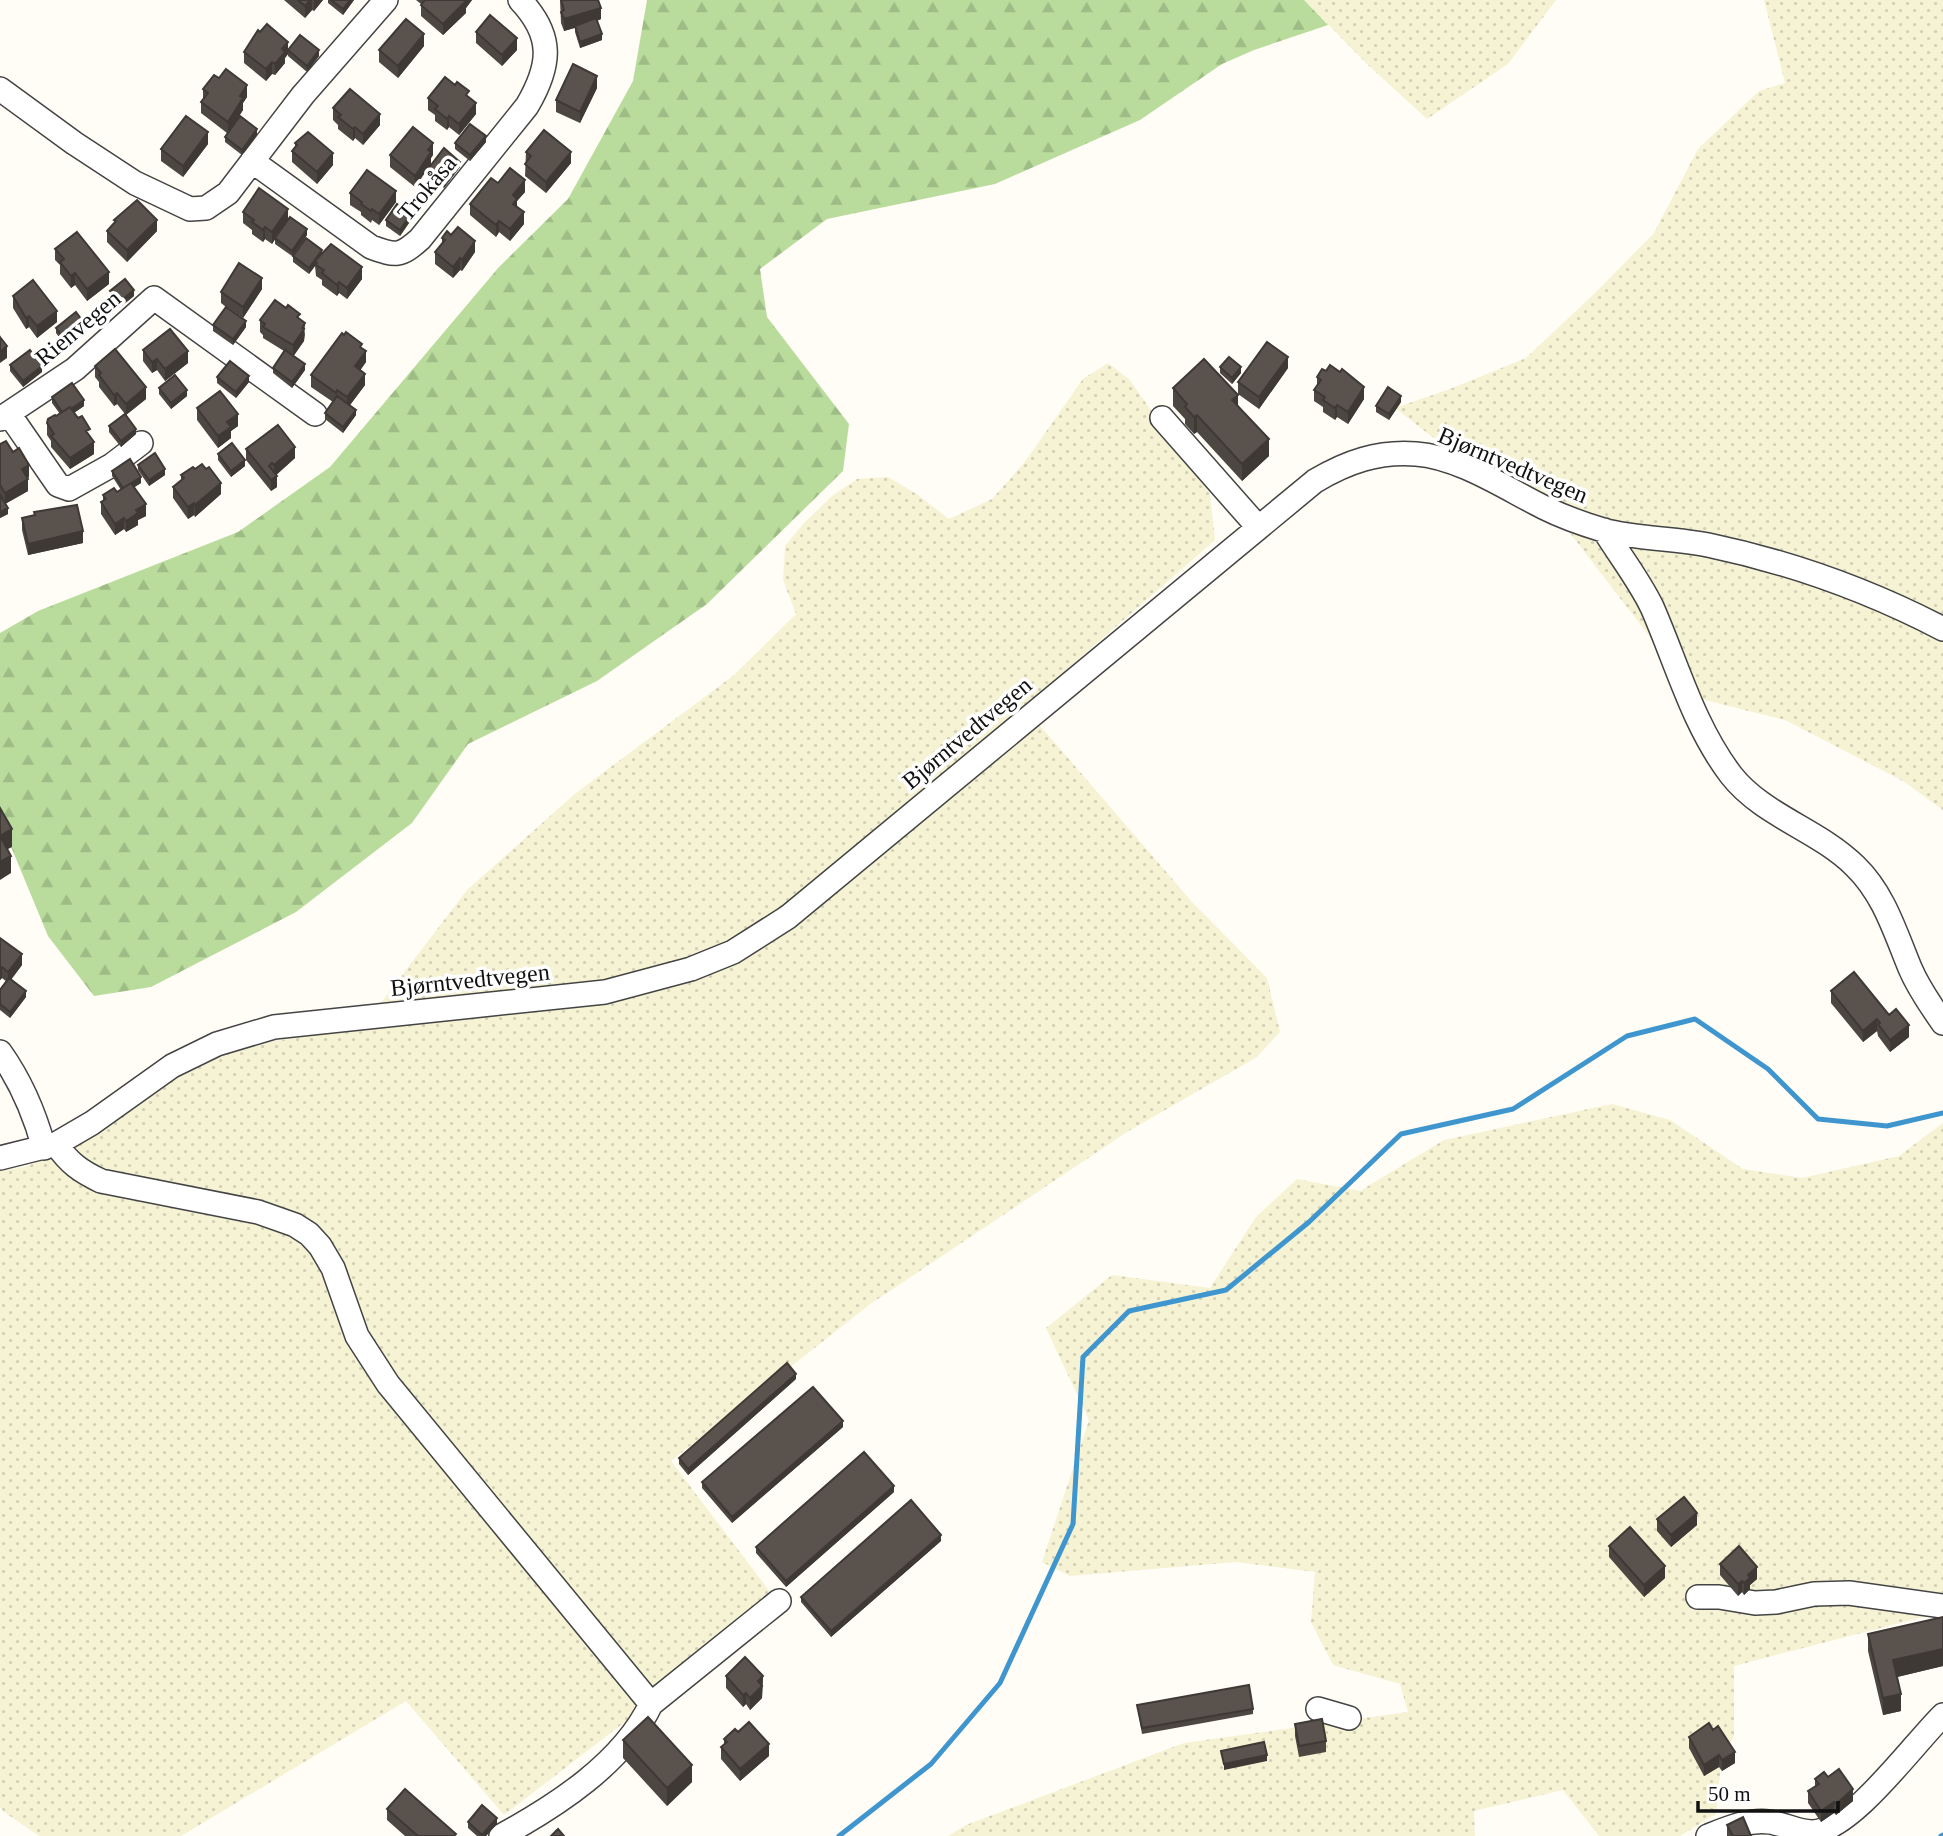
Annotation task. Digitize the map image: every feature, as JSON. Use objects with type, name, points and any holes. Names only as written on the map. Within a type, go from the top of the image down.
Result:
[{"type":"street","points":[[0,89],[135,183],[190,209],[206,208],[228,193],[303,95],[386,0]]},
{"type":"street","name":"Trokåsa","points":[[252,161],[371,247],[393,255],[406,251],[420,239],[527,106],[541,83],[546,59],[544,36],[530,11],[520,0]]},
{"type":"street","name":"Rienvegen","points":[[5,416],[75,369],[154,298],[315,414]]},
{"type":"street","points":[[5,416],[58,485],[69,489],[112,465],[141,443]]},
{"type":"street","points":[[1161,418],[1258,527]]},
{"type":"street","name":"Bjørntvedtvegen","points":[[0,1158],[50,1146],[103,1115],[172,1066],[217,1044],[274,1027],[606,992],[691,969],[733,952],[788,917],[1315,481],[1337,468],[1366,457],[1418,454],[1443,460],[1545,508],[1604,530],[1704,544],[1749,554],[1846,586],[1943,629]]},
{"type":"street","points":[[1604,530],[1651,606],[1683,686],[1709,741],[1732,777],[1758,802],[1843,855],[1874,887],[1911,971],[1943,1023]]},
{"type":"street","points":[[0,1052],[50,1146],[81,1172],[101,1181],[258,1212],[295,1225],[309,1234],[333,1268],[358,1336],[388,1384],[650,1704]]},
{"type":"street","points":[[1698,1597],[1719,1597],[1755,1603],[1776,1602],[1814,1594],[1849,1594],[1943,1606]]},
{"type":"street","points":[[501,1836],[552,1807],[592,1776],[632,1736],[650,1704],[779,1601]]},
{"type":"street","points":[[1318,1709],[1349,1718]]},
{"type":"street","points":[[1708,1836],[1756,1821],[1813,1832],[1833,1825],[1876,1788],[1943,1715]]},
{"type":"shaded area","points":[[1304,0],[1556,0],[1508,64],[1427,119],[1368,65]]},
{"type":"shaded area","points":[[1764,0],[1943,0],[1943,810],[1903,781],[1785,720],[1697,698],[1543,498],[1435,439],[1395,408],[1526,358],[1654,233],[1698,149],[1759,91],[1785,83]]},
{"type":"shaded area","points":[[1108,363],[1129,379],[1210,494],[1215,540],[1024,707],[1192,902],[1267,978],[1280,1032],[1257,1057],[1127,1132],[869,1305],[671,1461],[770,1592],[738,1628],[630,1718],[504,1815],[406,1701],[181,1836],[39,1836],[4,1812],[0,1807],[0,1171],[28,1166],[76,1144],[203,1061],[273,1041],[361,1029],[467,890],[576,793],[734,675],[796,614],[783,580],[785,546],[832,496],[857,479],[888,477],[918,495],[949,519],[992,499],[1024,463],[1083,379]]},
{"type":"shaded area","points":[[1612,1104],[1670,1120],[1743,1169],[1802,1178],[1899,1156],[1943,1123],[1943,1609],[1935,1614],[1734,1666],[1734,1736],[1721,1764],[1716,1814],[1680,1836],[1599,1836],[1563,1790],[1474,1811],[1475,1836],[948,1836],[966,1825],[1184,1743],[1408,1712],[1400,1684],[1333,1665],[1311,1622],[1315,1572],[1236,1562],[1070,1576],[1042,1562],[1089,1420],[1046,1328],[1112,1275],[1210,1288],[1256,1217],[1297,1179],[1360,1191],[1444,1140]]},
{"type":"green space","points":[[647,0],[1304,0],[1328,25],[1222,64],[1140,120],[995,184],[827,219],[760,269],[767,317],[849,424],[843,471],[707,604],[597,681],[468,744],[412,823],[296,912],[151,987],[94,996],[48,936],[0,820],[0,633],[38,611],[238,532],[330,467],[499,267],[568,199],[633,81]]},
{"type":"building","points":[[298,0],[310,0],[305,6]]},
{"type":"building","points":[[331,0],[350,0],[343,9]]},
{"type":"building","points":[[425,0],[466,1],[443,24],[421,5]]},
{"type":"building","points":[[561,0],[598,0],[601,8],[564,19]]},
{"type":"building","points":[[490,15],[517,38],[502,55],[476,32]]},
{"type":"building","points":[[596,18],[602,34],[580,42],[575,26]]},
{"type":"building","points":[[406,19],[424,34],[398,66],[379,50]]},
{"type":"building","points":[[267,24],[288,42],[282,49],[285,52],[275,64],[272,62],[266,69],[244,52],[258,30],[260,32]]},
{"type":"building","points":[[300,35],[319,50],[307,66],[288,50]]},
{"type":"building","points":[[573,64],[597,76],[580,112],[556,100]]},
{"type":"building","points":[[226,69],[247,85],[240,96],[243,98],[228,122],[201,102],[208,93],[203,89],[214,75],[219,78]]},
{"type":"building","points":[[445,77],[469,91],[466,95],[476,103],[459,124],[449,116],[447,119],[435,109],[438,106],[428,98]]},
{"type":"building","points":[[350,89],[380,114],[363,134],[338,117],[341,115],[333,108]]},
{"type":"building","points":[[186,116],[208,132],[183,166],[161,149]]},
{"type":"building","points":[[240,116],[257,129],[242,150],[225,137]]},
{"type":"building","points":[[470,124],[486,136],[470,155],[455,143]]},
{"type":"building","points":[[413,127],[433,143],[428,150],[431,152],[415,176],[390,155]]},
{"type":"building","points":[[544,130],[571,152],[546,182],[525,164],[531,156],[526,152]]},
{"type":"building","points":[[308,132],[333,153],[317,172],[292,151],[297,145],[295,143]]},
{"type":"building","points":[[444,148],[460,162],[444,182],[428,169]]},
{"type":"building","points":[[510,168],[525,180],[513,195],[517,199],[513,204],[524,212],[510,229],[499,221],[496,225],[470,204],[491,178],[498,183]]},
{"type":"building","points":[[367,170],[396,191],[379,214],[361,204],[362,202],[350,193]]},
{"type":"building","points":[[259,188],[288,209],[272,232],[265,227],[263,230],[243,212]]},
{"type":"building","points":[[137,200],[157,220],[127,250],[107,231],[116,221],[114,220]]},
{"type":"building","points":[[397,204],[411,214],[400,230],[386,220]]},
{"type":"building","points":[[290,217],[307,229],[292,251],[275,238]]},
{"type":"building","points":[[458,227],[475,241],[462,260],[460,258],[453,267],[435,252],[445,240],[442,238],[447,231],[451,235]]},
{"type":"building","points":[[77,232],[109,272],[87,289],[75,273],[71,276],[60,262],[64,259],[55,249]]},
{"type":"building","points":[[306,238],[322,250],[309,268],[293,256]]},
{"type":"building","points":[[331,244],[362,267],[347,288],[339,282],[337,285],[316,265],[315,261]]},
{"type":"building","points":[[239,263],[262,278],[243,307],[221,292]]},
{"type":"building","points":[[125,279],[134,290],[119,302],[110,291]]},
{"type":"building","points":[[33,280],[57,311],[37,326],[29,316],[26,318],[13,296]]},
{"type":"building","points":[[275,300],[300,314],[297,317],[305,323],[293,345],[263,327],[265,324],[260,320]]},
{"type":"building","points":[[226,307],[246,321],[233,339],[213,325]]},
{"type":"building","points":[[76,312],[85,324],[65,340],[56,328]]},
{"type":"building","points":[[170,329],[188,351],[165,369],[157,359],[152,362],[143,350]]},
{"type":"building","points":[[346,332],[362,344],[360,347],[366,351],[355,366],[365,374],[347,397],[337,390],[336,393],[311,375],[342,333],[344,335]]},
{"type":"building","points":[[0,337],[7,346],[0,352]]},
{"type":"building","points":[[1267,342],[1288,357],[1259,397],[1238,382]]},
{"type":"building","points":[[115,349],[146,387],[126,404],[117,393],[114,395],[95,366]]},
{"type":"building","points":[[30,350],[42,366],[23,381],[10,365]]},
{"type":"building","points":[[285,350],[305,364],[292,382],[273,368]]},
{"type":"building","points":[[1229,357],[1241,367],[1232,378],[1220,367]]},
{"type":"building","points":[[1204,359],[1238,395],[1232,400],[1269,439],[1242,464],[1197,415],[1194,417],[1173,388]]},
{"type":"building","points":[[230,361],[249,376],[236,392],[217,377]]},
{"type":"building","points":[[1330,365],[1340,372],[1342,369],[1364,387],[1348,412],[1337,405],[1335,408],[1314,390],[1321,380],[1317,377],[1322,369],[1326,371]]},
{"type":"building","points":[[175,375],[187,390],[171,403],[159,388]]},
{"type":"building","points":[[72,383],[84,400],[62,412],[52,397]]},
{"type":"building","points":[[1388,387],[1401,396],[1389,414],[1376,406]]},
{"type":"building","points":[[220,391],[238,414],[227,422],[231,427],[218,436],[197,408]]},
{"type":"building","points":[[337,396],[356,410],[343,427],[325,413]]},
{"type":"building","points":[[70,407],[78,418],[82,416],[90,429],[86,431],[94,442],[70,458],[51,436],[54,434],[47,423],[48,419]]},
{"type":"building","points":[[125,414],[136,429],[121,441],[109,426]]},
{"type":"building","points":[[278,425],[295,447],[274,465],[272,463],[269,466],[277,476],[271,480],[246,449]]},
{"type":"building","points":[[6,441],[13,452],[19,448],[29,465],[22,469],[28,479],[5,493],[0,485],[0,444]]},
{"type":"building","points":[[232,443],[245,460],[231,471],[218,454]]},
{"type":"building","points":[[155,453],[165,469],[149,480],[138,465]]},
{"type":"building","points":[[130,459],[141,477],[123,488],[112,471]]},
{"type":"building","points":[[202,464],[206,469],[209,467],[221,483],[195,505],[194,503],[188,507],[173,487],[184,478],[181,475]]},
{"type":"building","points":[[131,483],[146,504],[126,521],[124,518],[115,524],[101,502],[106,499],[103,495],[114,488],[117,492]]},
{"type":"building","points":[[0,495],[8,508],[0,512]]},
{"type":"building","points":[[77,505],[83,531],[28,544],[22,518],[35,515],[34,512]]},
{"type":"building","points":[[0,808],[12,829],[0,836]]},
{"type":"building","points":[[0,836],[11,856],[0,862]]},
{"type":"building","points":[[0,938],[22,954],[8,972],[2,967],[0,969]]},
{"type":"building","points":[[1854,972],[1889,1015],[1896,1009],[1909,1025],[1890,1040],[1877,1019],[1863,1031],[1831,991]]},
{"type":"building","points":[[9,978],[26,991],[10,1012],[0,1004],[0,990]]},
{"type":"building","points":[[787,1363],[796,1374],[688,1469],[679,1458]]},
{"type":"building","points":[[813,1387],[843,1421],[732,1517],[702,1482]]},
{"type":"building","points":[[864,1452],[894,1486],[786,1581],[756,1547]]},
{"type":"building","points":[[1684,1497],[1697,1513],[1671,1535],[1657,1519]]},
{"type":"building","points":[[911,1500],[941,1535],[831,1631],[801,1597]]},
{"type":"building","points":[[1630,1527],[1665,1566],[1644,1585],[1609,1546]]},
{"type":"building","points":[[1739,1546],[1757,1567],[1748,1575],[1750,1578],[1738,1584],[1720,1564]]},
{"type":"building","points":[[1943,1617],[1943,1649],[1893,1660],[1901,1694],[1883,1698],[1868,1634]]},
{"type":"building","points":[[745,1657],[763,1676],[758,1681],[762,1686],[750,1698],[746,1693],[743,1695],[726,1676]]},
{"type":"building","points":[[1249,1685],[1253,1709],[1142,1728],[1137,1705]]},
{"type":"building","points":[[648,1717],[692,1765],[667,1788],[623,1740]]},
{"type":"building","points":[[1322,1719],[1326,1741],[1299,1746],[1295,1724]]},
{"type":"building","points":[[749,1722],[769,1744],[740,1769],[721,1747],[727,1742],[724,1739],[735,1729],[738,1732]]},
{"type":"building","points":[[1709,1723],[1713,1730],[1718,1726],[1735,1752],[1722,1760],[1719,1755],[1704,1765],[1689,1737]]},
{"type":"building","points":[[1264,1742],[1267,1755],[1224,1764],[1221,1751]]},
{"type":"building","points":[[1839,1769],[1853,1789],[1836,1804],[1834,1802],[1821,1811],[1808,1791],[1819,1784],[1815,1779],[1824,1772],[1828,1777]]},
{"type":"building","points":[[405,1789],[456,1834],[418,1836],[387,1809]]},
{"type":"building","points":[[482,1805],[497,1818],[482,1835],[468,1822]]},
{"type":"building","points":[[1743,1817],[1751,1836],[1733,1836],[1727,1825]]},
{"type":"building","points":[[558,1829],[564,1836],[551,1836]]},
{"type":"waterway","points":[[839,1836],[931,1764],[1000,1683],[1073,1524],[1083,1357],[1129,1311],[1226,1290],[1309,1222],[1401,1134],[1513,1109],[1627,1036],[1695,1019],[1768,1069],[1818,1119],[1887,1126],[1943,1113]]}]
